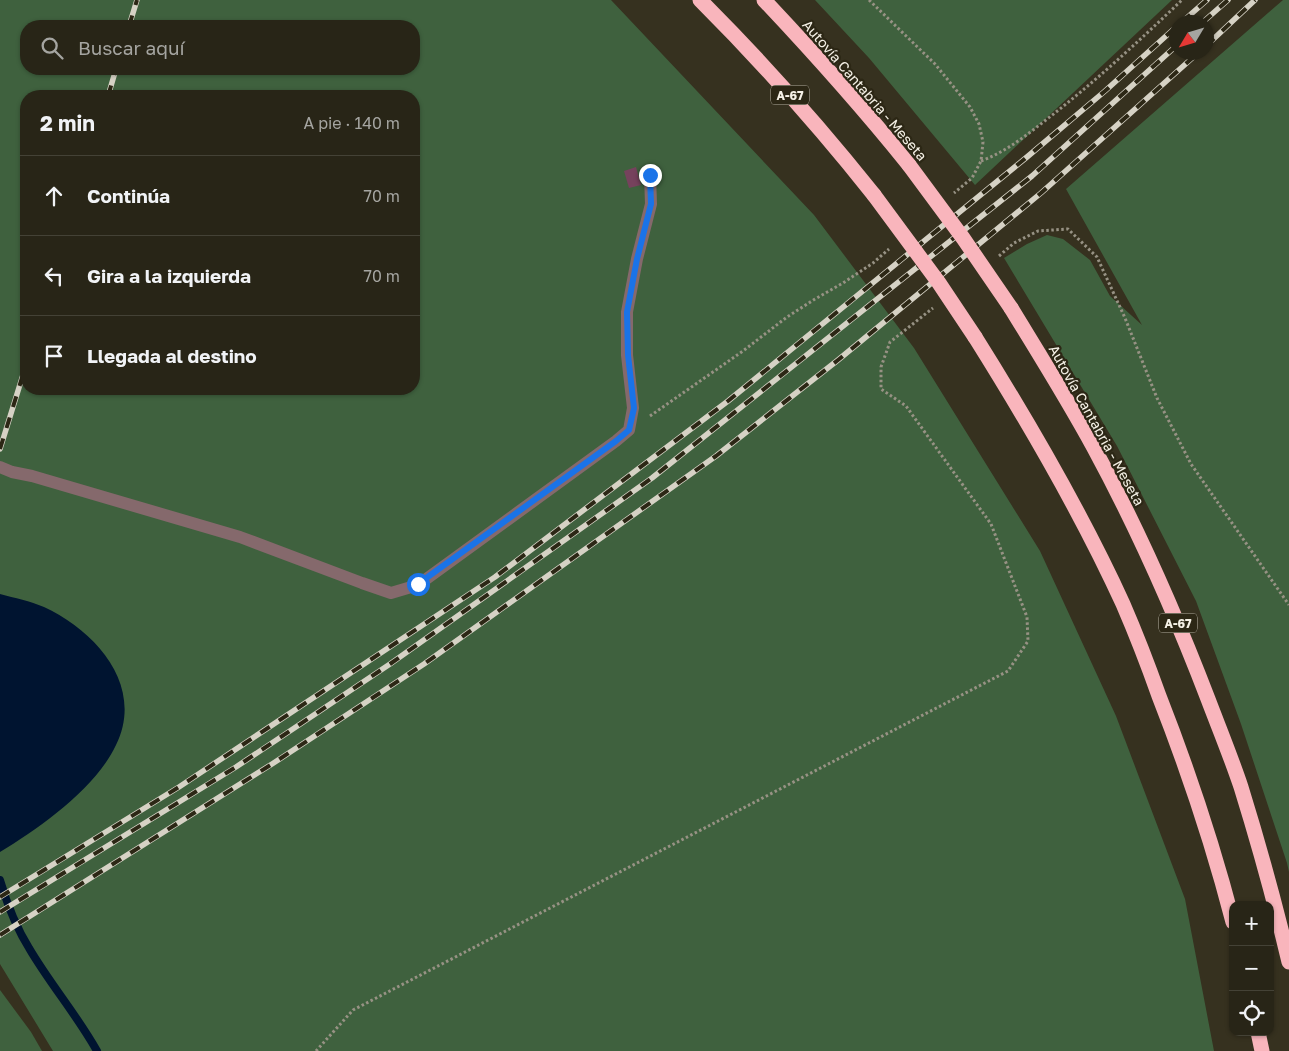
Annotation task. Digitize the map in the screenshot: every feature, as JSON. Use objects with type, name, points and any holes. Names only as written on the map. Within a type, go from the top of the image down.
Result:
[{"type":"highway","name":"A-67","points":[[700,0],[785,89],[874,196],[939,283],[1006,387],[1068,494],[1123,605],[1153,678],[1190,779],[1229,908]]},
{"type":"highway","name":"Autovía Cantabria - Meseta","points":[[764,0],[806,44],[909,165],[963,238],[1011,308],[1093,447],[1141,541],[1197,670],[1240,786],[1275,904],[1289,962]]},
{"type":"highway","points":[[1259,1036],[1262,1051]]},
{"type":"street","points":[[0,467],[240,537],[391,593],[418,584],[629,430],[634,408],[628,355],[627,312],[637,259],[651,204],[650,175]]},
{"type":"path","points":[[869,0],[935,64],[970,108],[979,124],[983,142],[981,161],[972,178],[949,198]]},
{"type":"path","points":[[981,161],[996,155],[1017,142],[1085,89],[1182,0]]},
{"type":"path","points":[[992,262],[1014,243],[1038,231],[1068,229],[1098,257],[1126,318],[1157,398],[1191,464],[1289,605]]},
{"type":"path","points":[[629,430],[743,351],[787,317],[843,284],[896,244]]},
{"type":"path","points":[[316,1051],[353,1010],[1008,671],[1028,640],[1027,617],[991,524],[906,406],[881,389],[881,367],[890,342],[939,304]]},
{"type":"green space","points":[[0,0],[611,0],[814,215],[914,348],[1040,551],[1116,716],[1185,899],[1214,1051],[53,1051],[0,964]]},
{"type":"green space","points":[[815,0],[1172,0],[975,185],[869,58]]},
{"type":"green space","points":[[1283,0],[1289,0],[1289,872],[1241,724],[1196,601],[1117,446],[1004,258],[1047,235],[1063,239],[1090,260],[1110,296],[1142,325],[1066,189]]},
{"type":"green space","points":[[0,990],[31,1032],[42,1051],[0,1051]]},
{"type":"water","points":[[0,594],[44,607],[63,617],[81,630],[110,663],[120,682],[124,702],[123,723],[116,745],[107,761],[95,776],[66,806],[0,852]]},
{"type":"building","points":[[636,167],[641,185],[629,188],[624,171]]},
{"type":"waterway","points":[[0,880],[12,915],[24,940],[97,1051]]},
{"type":"railway","points":[[131,20],[137,0]]},
{"type":"railway","points":[[1190,15],[1207,0]]},
{"type":"railway","points":[[1211,15],[1228,0]]},
{"type":"railway","points":[[1214,38],[1255,0]]},
{"type":"railway","points":[[0,897],[179,787],[495,577],[728,401],[1027,157],[1169,33]]},
{"type":"railway","points":[[0,912],[236,767],[390,664],[652,478],[1032,176],[1169,52]]},
{"type":"railway","points":[[0,935],[272,764],[424,664],[716,456],[838,360],[1041,193],[1190,60]]},
{"type":"railway","points":[[110,90],[114,75]]},
{"type":"railway","points":[[0,449],[20,384]]},
{"type":"route","points":[[418,584],[629,430],[634,408],[628,355],[627,312],[637,259],[651,204],[650,175]]}]
